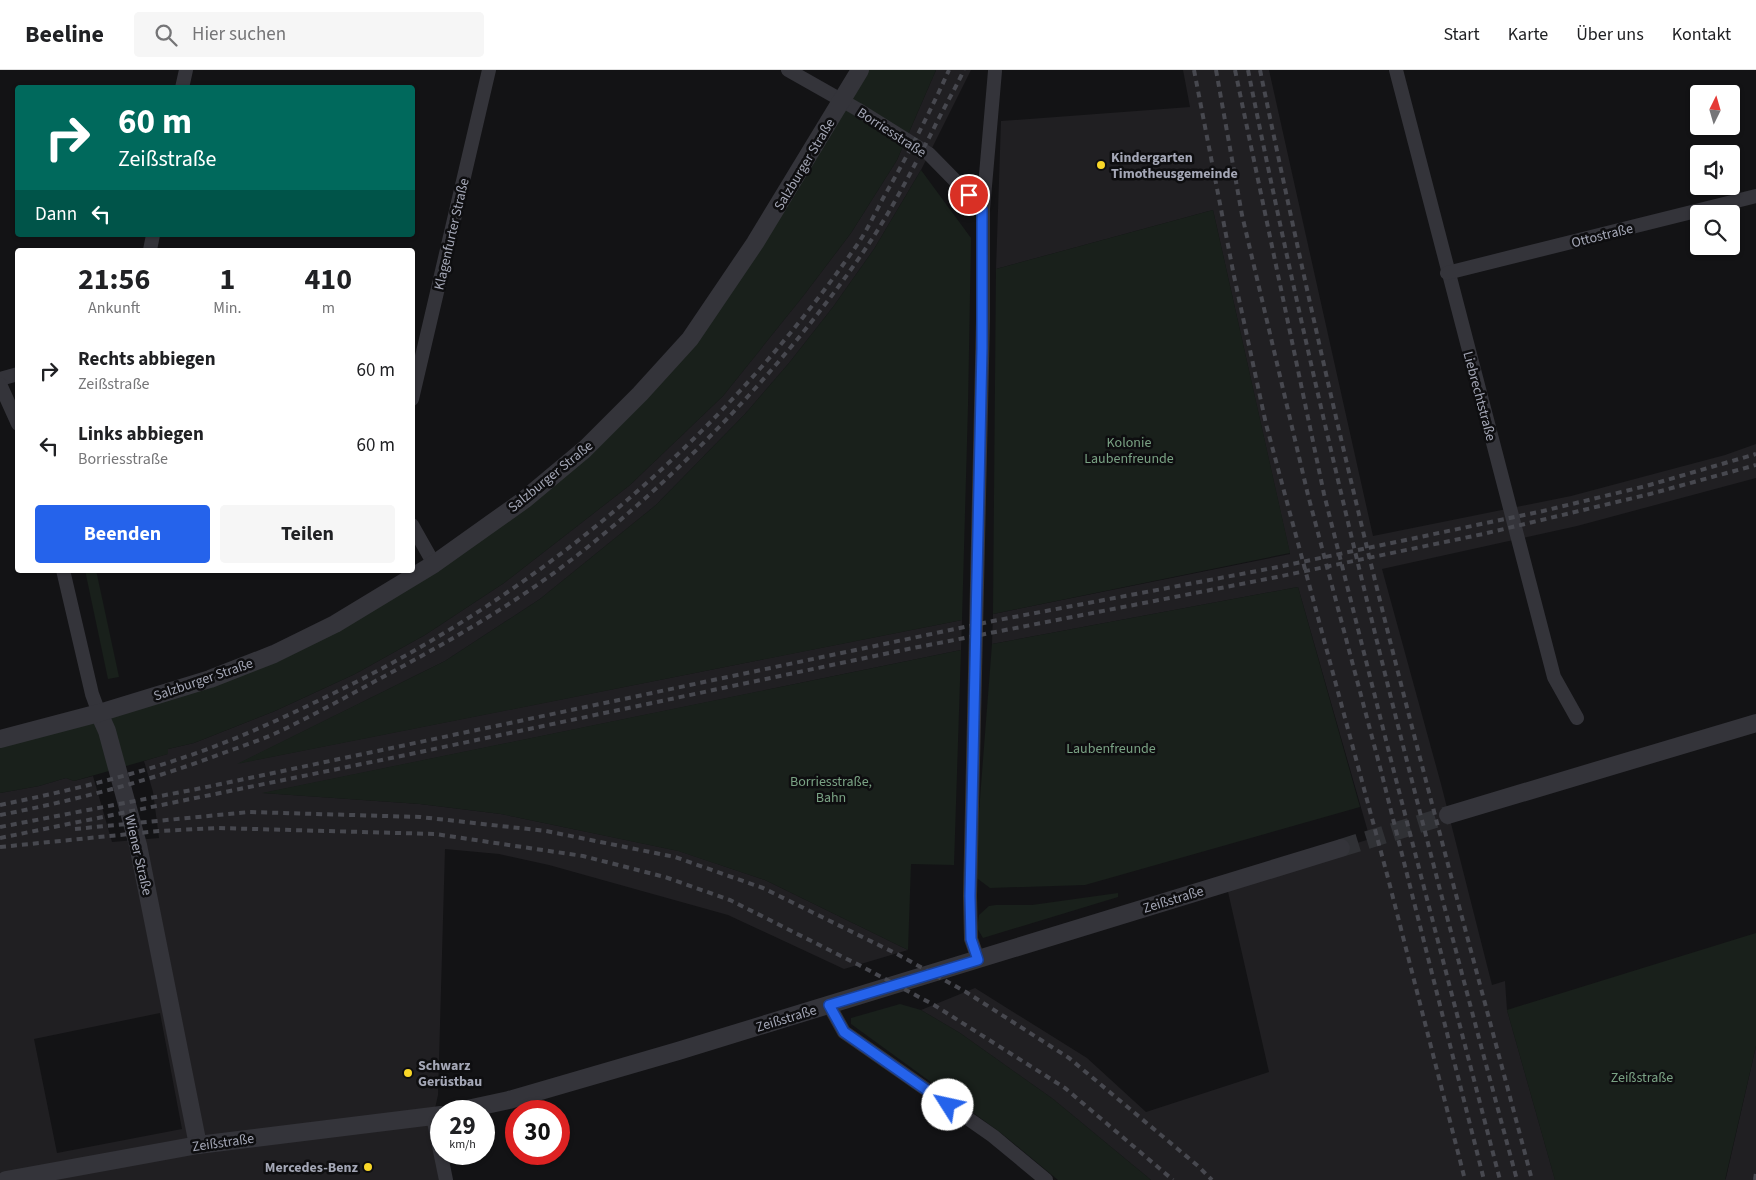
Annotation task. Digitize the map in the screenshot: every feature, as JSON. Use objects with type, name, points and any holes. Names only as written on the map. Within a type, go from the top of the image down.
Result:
[{"type":"street","points":[[183,85],[186,70]]},
{"type":"street","name":"Klagenfurter Straße","points":[[415,385],[489,70]]},
{"type":"street","name":"Borriesstraße","points":[[788,70],[842,100],[929,154],[982,209]]},
{"type":"street","name":"Salzburger Straße","points":[[0,739],[99,714],[210,679],[274,654],[335,624],[434,564],[524,500],[585,449],[640,394],[690,339],[755,243],[860,70]]},
{"type":"street","name":"Liebrechtstraße","points":[[1396,70],[1554,678],[1577,718]]},
{"type":"street","points":[[978,960],[971,939],[970,896],[982,337],[982,209],[995,71]]},
{"type":"street","name":"Ottostraße","points":[[1448,273],[1756,196]]},
{"type":"street","points":[[0,379],[15,375]]},
{"type":"street","points":[[0,384],[15,417]]},
{"type":"street","points":[[415,530],[434,564]]},
{"type":"street","name":"Wiener Straße","points":[[64,573],[92,694],[107,731],[138,845],[198,1145]]},
{"type":"street","points":[[1448,815],[1756,723]]},
{"type":"street","name":"Zeißstraße","points":[[495,1103],[829,1005],[1341,848]]},
{"type":"street","points":[[829,1005],[844,1032],[993,1136],[1046,1180]]},
{"type":"street","name":"Zeißstraße","points":[[6,1180],[198,1145],[430,1117]]},
{"type":"street","points":[[444,1165],[446,1180]]},
{"type":"shaded area","points":[[936,70],[971,70],[921,170],[874,249],[833,307],[789,363],[745,414],[656,505],[540,599],[445,661],[240,763],[962,620],[961,650],[264,793],[420,804],[501,814],[679,851],[765,880],[908,950],[844,969],[728,915],[549,865],[499,854],[445,849],[438,1095],[437,1100],[430,1100],[430,1165],[443,1165],[446,1180],[0,1180],[0,793],[39,786],[66,778],[74,781],[93,776],[112,842],[159,838],[153,792],[144,761],[167,754],[168,749],[194,743],[275,711],[355,674],[425,635],[504,583],[630,485],[723,396],[851,233],[897,160]],"holes":[[[160,1013],[182,1129],[57,1153],[34,1039]]]},
{"type":"shaded area","points":[[1183,70],[1269,70],[1373,536],[1571,496],[1725,455],[1756,444],[1756,478],[1577,526],[1382,569],[1441,784],[1492,985],[1505,981],[1507,1010],[1555,1180],[1151,1180],[1053,1099],[960,1033],[921,1010],[975,988],[1087,1058],[1146,1112],[1269,1072],[1226,883],[1370,839],[1298,587],[992,644],[993,614],[1290,554],[1213,210],[996,269],[1001,121],[1190,107]]},
{"type":"shaded area","points":[[1756,1046],[1756,1180],[1725,1180],[1726,1178]]},
{"type":"green space","points":[[860,70],[936,70],[897,160],[851,233],[723,396],[630,485],[504,583],[425,635],[355,674],[275,711],[194,743],[168,749],[168,754],[74,781],[66,778],[39,786],[0,793],[0,739],[274,654],[405,573],[415,573],[415,567],[524,500],[690,339]]},
{"type":"green space","points":[[921,170],[971,238],[962,620],[237,764],[445,661],[540,599],[656,505],[745,414],[789,363],[833,307],[874,249]]},
{"type":"green space","name":"Kolonie Laubenfreunde","points":[[1213,210],[1290,553],[993,614],[996,269]]},
{"type":"green space","points":[[86,573],[97,573],[119,677],[108,679]]},
{"type":"green space","name":"Laubenfreunde","points":[[1298,587],[1360,807],[1085,885],[990,888],[974,876],[992,644]]},
{"type":"green space","name":"Borriesstraße, Bahn","points":[[961,650],[954,865],[911,864],[908,950],[765,880],[678,851],[501,814],[420,804],[262,793]]},
{"type":"green space","points":[[1118,893],[1118,897],[983,938],[977,928],[979,915],[989,906],[1032,905]]},
{"type":"green space","name":"Zeißstraße","points":[[1756,933],[1756,1046],[1725,1180],[1555,1180],[1507,1010]]},
{"type":"green space","points":[[900,1004],[921,1010],[960,1033],[1053,1099],[1151,1180],[1058,1180],[1001,1133],[851,1024],[851,1018]]},
{"type":"tunnel","points":[[1341,848],[1448,815]]},
{"type":"railway","points":[[0,805],[71,789],[165,764],[225,742],[297,711],[410,653],[485,607],[556,557],[624,502],[689,444],[750,380],[806,313],[859,242],[919,132],[949,70]]},
{"type":"railway","points":[[0,815],[58,803],[143,780],[274,734],[341,700],[456,636],[529,591],[575,557],[655,489],[694,452],[732,414],[803,333],[836,291],[884,220],[964,70]]},
{"type":"railway","points":[[1194,70],[1234,276],[1266,424],[1388,878],[1465,1180]]},
{"type":"railway","points":[[1216,70],[1242,215],[1308,495],[1381,771],[1484,1180]]},
{"type":"railway","points":[[1235,70],[1324,494],[1500,1180]]},
{"type":"railway","points":[[1248,70],[1277,210],[1340,488],[1408,766],[1517,1180]]},
{"type":"railway","points":[[1260,70],[1316,330],[1373,572],[1532,1180]]},
{"type":"railway","points":[[0,827],[202,788],[993,621],[1273,568],[1543,511],[1646,486],[1756,454]]},
{"type":"railway","points":[[0,838],[903,650],[1277,577],[1483,534],[1650,494],[1756,465]]},
{"type":"railway","points":[[75,829],[249,812],[420,817],[546,831],[675,857],[763,888],[897,954],[966,992],[1069,1058],[1198,1166],[1212,1180]]},
{"type":"railway","points":[[0,847],[159,831],[218,828],[435,834],[583,856],[665,877],[730,900],[934,1005],[1065,1088],[1173,1180]]},
{"type":"railway","points":[[1755,1180],[1756,1173]]},
{"type":"place","name":"Kindergarten Timotheusgemeinde","points":[[1101,165]]},
{"type":"place","name":"Schwarz Gerüstbau","points":[[408,1073]]},
{"type":"place","name":"Mercedes-Benz","points":[[368,1167]]},
{"type":"route","points":[[948,1105],[844,1032],[829,1005],[978,960],[971,939],[970,896],[983,319],[982,209],[969,195]]}]
